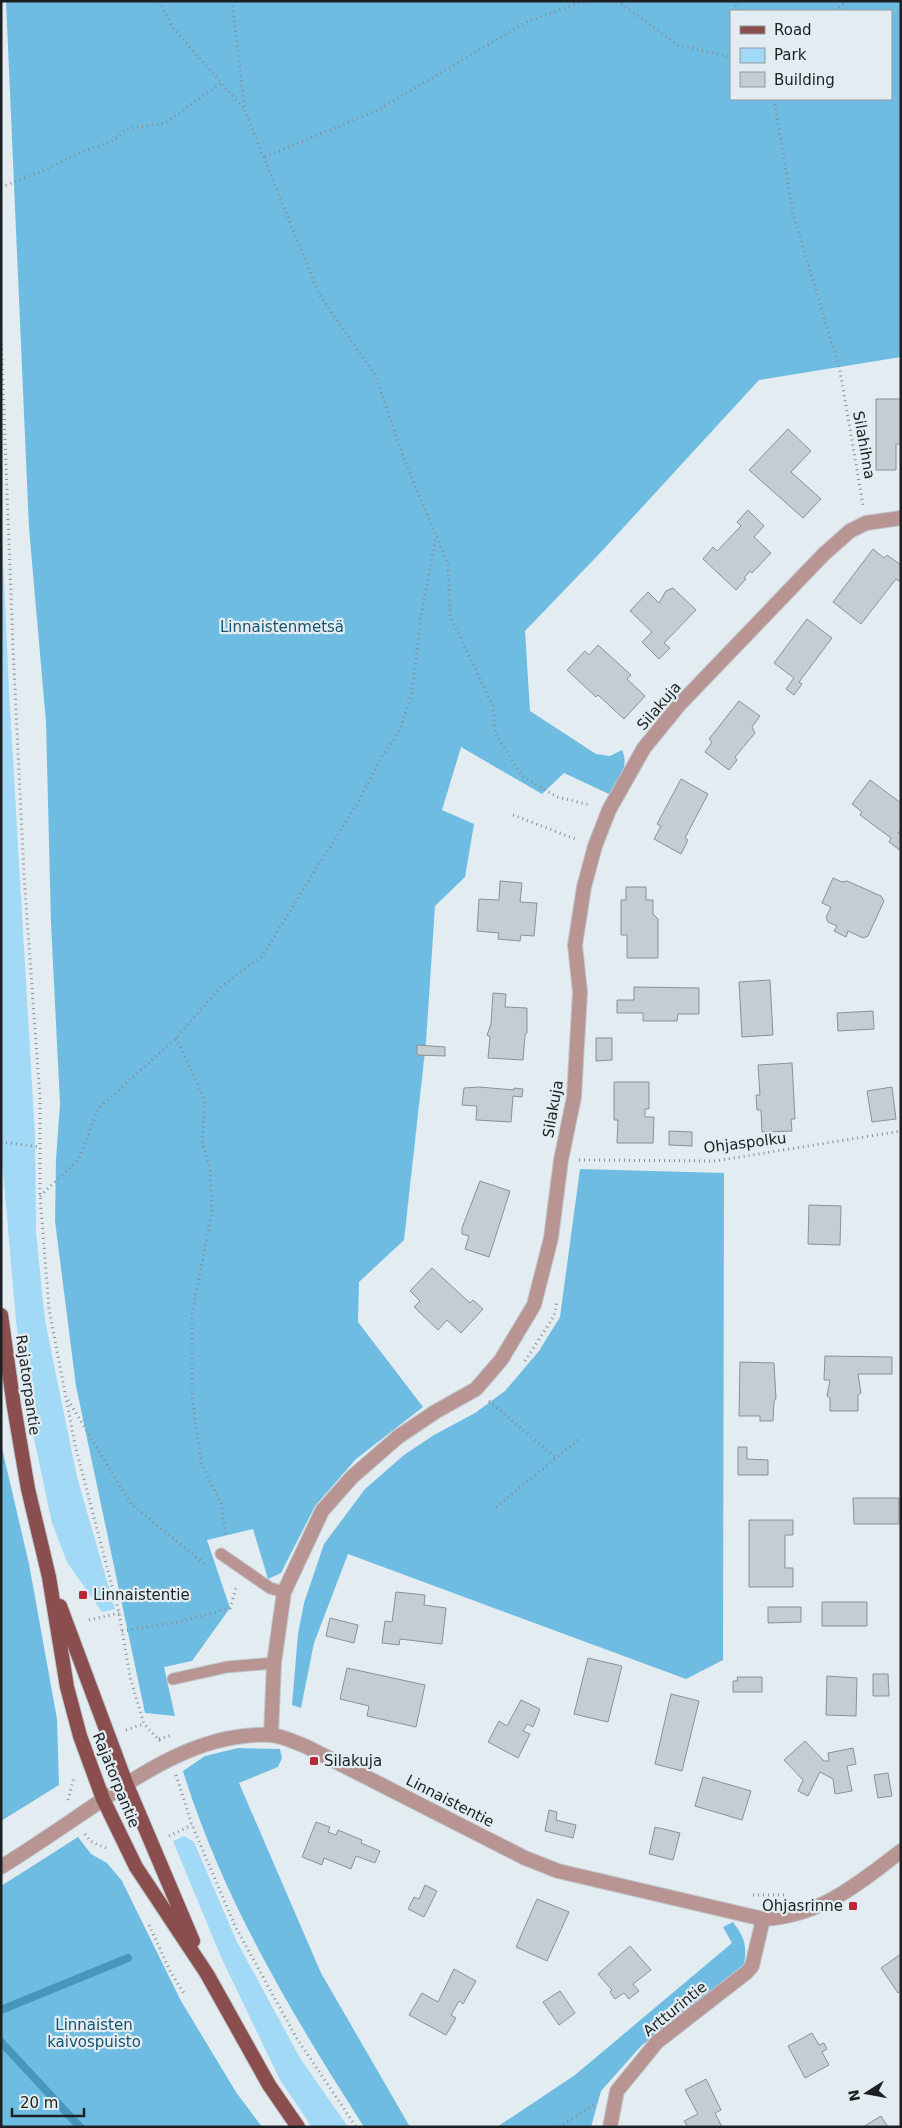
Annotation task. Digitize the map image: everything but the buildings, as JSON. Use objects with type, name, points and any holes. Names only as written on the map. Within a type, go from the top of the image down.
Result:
[{"type":"main road","name":"Rajatorpantie","points":[[1,1315],[28,1489],[49,1576],[67,1687],[80,1736],[104,1799],[136,1867],[207,1974],[269,2084],[298,2127]]},
{"type":"main road","name":"Rajatorpantie","points":[[49,1576],[126,1783],[207,1974]]},
{"type":"street","name":"Silakuja","points":[[271,1735],[274,1663],[284,1592],[322,1512],[352,1476],[398,1437],[435,1412],[476,1389],[501,1360],[534,1305],[551,1238],[561,1160],[574,1097],[580,992],[576,945],[584,887],[595,846],[609,810],[644,748],[680,705],[824,554],[850,531],[866,523],[901,518]]},
{"type":"street","name":"Linnaistentie","points":[[1,1867],[126,1783],[169,1759],[207,1744],[234,1738],[271,1735],[305,1746],[525,1858],[558,1871],[763,1919],[787,1918],[832,1901],[901,1851]]},
{"type":"street","name":"Artturintie","points":[[610,2127],[617,2091],[657,2042],[747,1972],[752,1966],[763,1919]]},
{"type":"lane","points":[[221,1554],[270,1588],[284,1592]]},
{"type":"lane","points":[[173,1679],[227,1667],[274,1663]]},
{"type":"path","points":[[160,1],[172,27],[245,110]]},
{"type":"path","points":[[232,1],[245,110],[319,294],[375,375],[406,464],[448,564],[450,616],[494,706],[495,733],[522,776],[557,797],[609,810]]},
{"type":"path","points":[[265,157],[380,109],[528,21],[585,1]]},
{"type":"path","points":[[617,1],[678,44],[730,57]]},
{"type":"path","points":[[836,10],[847,1]]},
{"type":"path","points":[[1,187],[114,140],[126,129],[165,123],[221,84]]},
{"type":"path","name":"Silahihna","points":[[774,100],[793,212],[840,371],[866,523]]},
{"type":"path","points":[[1,334],[24,876],[40,1098],[40,1196],[49,1309],[75,1445],[119,1613],[130,1677],[144,1724],[159,1739],[169,1759],[192,1825],[235,1926],[296,2037],[356,2127]]},
{"type":"path","points":[[40,1196],[79,1159],[98,1109],[176,1038],[222,986],[262,956],[360,799],[380,760],[400,730],[412,692],[421,616],[436,536]]},
{"type":"path","points":[[513,815],[595,846]]},
{"type":"path","points":[[176,1038],[205,1100],[202,1143],[210,1168],[212,1212],[192,1314],[192,1396],[201,1462],[221,1504],[226,1536],[221,1554]]},
{"type":"path","name":"Ohjaspolku","points":[[561,1160],[715,1161],[901,1131]]},
{"type":"path","points":[[1,1142],[40,1147]]},
{"type":"path","points":[[66,1397],[131,1504],[211,1569]]},
{"type":"path","points":[[486,1399],[555,1457]]},
{"type":"path","points":[[496,1507],[578,1440]]},
{"type":"path","points":[[122,1631],[179,1622],[230,1608],[242,1568]]},
{"type":"path","points":[[89,1620],[119,1613]]},
{"type":"path","points":[[108,1736],[144,1724]]},
{"type":"path","points":[[159,1739],[178,1734]]},
{"type":"path","points":[[68,1801],[75,1773]]},
{"type":"path","points":[[744,1895],[788,1894]]},
{"type":"path","points":[[558,2127],[617,2091]]},
{"type":"green space","name":"Linnaistenmetsä","points":[[6,1],[901,1],[901,357],[759,380],[600,553],[525,631],[530,711],[596,754],[610,756],[622,750],[625,762],[624,767],[609,794],[564,773],[542,794],[461,747],[442,810],[474,824],[465,877],[435,906],[426,1042],[404,1240],[359,1282],[358,1322],[423,1407],[356,1459],[315,1506],[281,1573],[268,1579],[253,1529],[207,1540],[230,1608],[192,1661],[164,1667],[175,1716],[145,1713],[76,1386],[55,1221],[56,1159],[60,1104],[51,923],[46,722],[29,528]]},
{"type":"green space","points":[[1,513],[9,691],[35,1136],[36,1232],[45,1321],[77,1477],[115,1609],[102,1612],[67,1562],[52,1523],[32,1429],[16,1321],[1,1147]]},
{"type":"green space","points":[[580,1169],[724,1173],[723,1660],[686,1679],[348,1554],[314,1643],[301,1708],[292,1705],[298,1634],[304,1603],[324,1544],[365,1489],[404,1455],[434,1435],[475,1413],[505,1391],[539,1351],[560,1317]]},
{"type":"green space","points":[[1,1444],[29,1564],[57,1719],[59,1785],[1,1821]]},
{"type":"green space","points":[[238,1748],[280,1749],[282,1758],[278,1767],[239,1783],[321,1973],[410,2127],[364,2127],[286,1999],[239,1911],[218,1865],[199,1819],[183,1771],[205,1756]]},
{"type":"green space","points":[[184,1836],[194,1842],[237,1942],[300,2058],[348,2127],[312,2127],[280,2080],[221,1957],[173,1841]]},
{"type":"green space","name":"Linnaisten kaivospuisto","points":[[78,1837],[91,1854],[107,1863],[122,1881],[181,2001],[236,2092],[262,2127],[1,2127],[1,1886]]},
{"type":"green space","points":[[733,1922],[744,1942],[744,1965],[641,2046],[601,2091],[591,2127],[497,2127],[575,2075],[732,1943],[723,1927]]},
{"type":"waterway","points":[[1,2010],[128,1958]]},
{"type":"waterway","points":[[1,2042],[80,2127]]},
{"type":"place","name":"Linnaistentie","points":[[83,1595]]},
{"type":"place","name":"Silakuja","points":[[314,1761]]},
{"type":"place","name":"Ohjasrinne","points":[[853,1906]]}]
